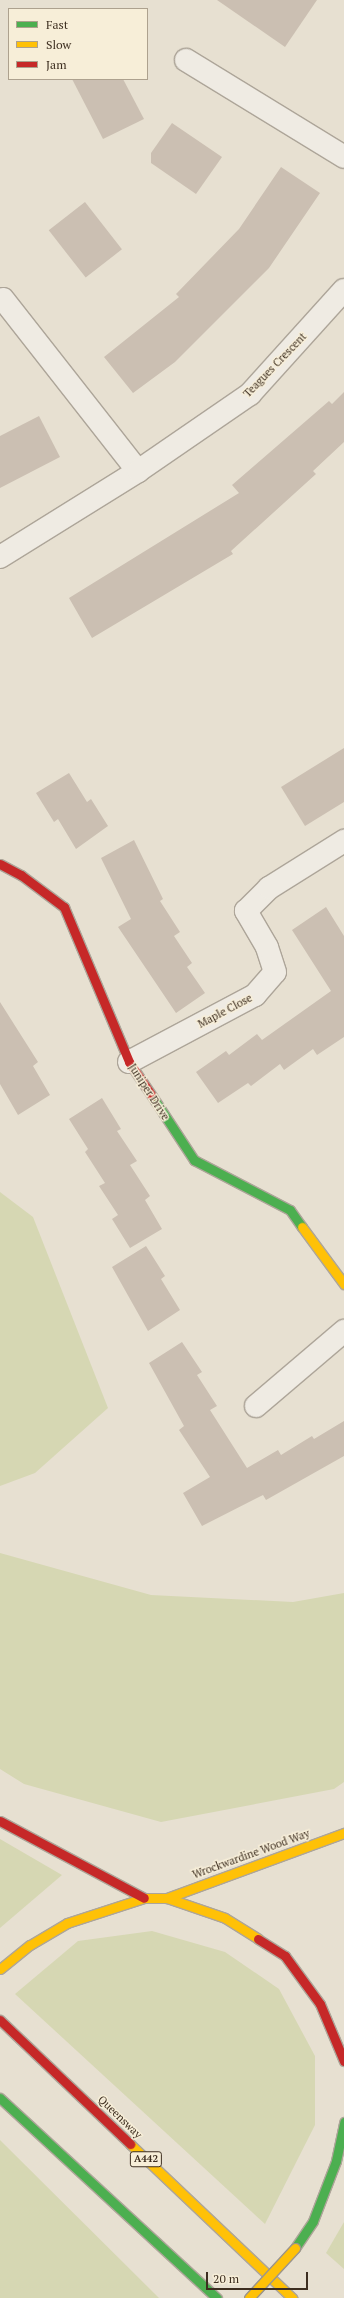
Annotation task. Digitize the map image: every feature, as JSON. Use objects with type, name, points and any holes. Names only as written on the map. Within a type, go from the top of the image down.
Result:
[{"type":"main road","name":"Juniper Drive","points":[[0,864],[21,875],[64,907],[129,1062],[194,1160],[290,1210],[344,1284]]},
{"type":"main road","points":[[0,1821],[144,1898]]},
{"type":"main road","name":"Wrockwardine Wood Way","points":[[167,1898],[344,1833]]},
{"type":"main road","points":[[0,1969],[30,1945],[67,1922],[144,1898],[167,1898],[225,1918],[285,1956],[320,2004],[344,2061]]},
{"type":"main road","name":"Queensway","points":[[0,2020],[292,2298]]},
{"type":"main road","points":[[0,2098],[217,2298]]},
{"type":"main road","points":[[250,2298],[295,2248],[313,2221],[336,2161],[344,2122]]},
{"type":"street","points":[[186,60],[344,157]]},
{"type":"street","name":"Teagues Crescent","points":[[0,556],[138,471],[250,394],[344,290]]},
{"type":"street","points":[[3,299],[138,471]]},
{"type":"street","name":"Maple Close","points":[[129,1062],[255,994],[275,972],[266,947],[246,911],[270,888],[344,841]]},
{"type":"street","points":[[256,1406],[344,1331]]},
{"type":"green space","points":[[0,1192],[33,1217],[108,1408],[35,1473],[0,1486]]},
{"type":"green space","points":[[0,1553],[151,1595],[293,1602],[344,1593],[344,1782],[334,1789],[161,1822],[24,1784],[0,1769]]},
{"type":"green space","points":[[0,1839],[62,1875],[0,1928]]},
{"type":"green space","points":[[152,1931],[225,1952],[279,1989],[315,2056],[315,2125],[265,2224],[15,1994],[78,1941]]},
{"type":"green space","points":[[0,2140],[159,2298],[0,2298]]},
{"type":"green space","points":[[344,2222],[344,2269],[326,2253]]},
{"type":"building","points":[[217,0],[317,0],[285,47]]},
{"type":"building","points":[[73,80],[124,80],[144,119],[103,139]]},
{"type":"building","points":[[172,123],[222,157],[196,194],[151,163],[151,153]]},
{"type":"building","points":[[281,167],[320,193],[269,268],[175,362],[133,393],[104,357],[179,297],[176,294],[239,229]]},
{"type":"building","points":[[85,202],[122,249],[86,278],[49,230]]},
{"type":"building","points":[[344,392],[344,442],[313,471],[316,474],[231,551],[233,554],[92,638],[69,598],[239,493],[232,485],[329,401],[332,404]]},
{"type":"building","points":[[39,416],[60,457],[0,488],[0,436]]},
{"type":"building","points":[[344,748],[344,802],[305,826],[281,787]]},
{"type":"building","points":[[69,773],[87,802],[91,799],[108,826],[76,849],[58,819],[54,822],[36,793]]},
{"type":"building","points":[[134,840],[163,899],[160,901],[180,932],[174,936],[192,963],[187,967],[205,993],[176,1013],[118,927],[131,919],[101,858]]},
{"type":"building","points":[[326,907],[344,936],[344,1037],[317,1055],[313,1049],[284,1070],[280,1064],[251,1086],[248,1083],[218,1103],[196,1072],[226,1051],[229,1055],[257,1034],[262,1040],[331,991],[292,930]]},
{"type":"building","points":[[0,1002],[38,1062],[33,1066],[50,1095],[18,1115],[0,1084]]},
{"type":"building","points":[[102,1098],[121,1129],[117,1131],[137,1161],[130,1165],[150,1196],[145,1200],[162,1229],[130,1248],[112,1219],[118,1215],[99,1186],[105,1183],[85,1152],[88,1149],[69,1119]]},
{"type":"building","points":[[146,1246],[165,1276],[161,1279],[180,1310],[148,1331],[112,1267]]},
{"type":"building","points":[[182,1342],[202,1372],[197,1375],[217,1406],[210,1410],[247,1468],[278,1450],[281,1455],[312,1436],[314,1439],[344,1421],[344,1456],[266,1500],[263,1495],[202,1526],[183,1493],[210,1477],[179,1430],[184,1426],[149,1363]]},
{"type":"traffic: fast","points":[[152,1096],[194,1160],[290,1210],[302,1227]]},
{"type":"traffic: fast","points":[[0,2098],[217,2298]]},
{"type":"traffic: fast","points":[[295,2248],[313,2221],[336,2161],[344,2122]]},
{"type":"traffic: slow","points":[[302,1227],[344,1284]]},
{"type":"traffic: slow","points":[[167,1898],[344,1833]]},
{"type":"traffic: slow","points":[[0,1969],[30,1945],[67,1923],[144,1898],[167,1898],[225,1918],[258,1939]]},
{"type":"traffic: slow","points":[[130,2144],[292,2298]]},
{"type":"traffic: slow","points":[[249,2298],[295,2248]]},
{"type":"traffic: jam","points":[[0,864],[21,875],[64,907],[129,1062],[152,1096]]},
{"type":"traffic: jam","points":[[0,1821],[144,1898]]},
{"type":"traffic: jam","points":[[258,1939],[285,1956],[320,2004],[344,2061]]},
{"type":"traffic: jam","points":[[0,2020],[130,2144]]}]
